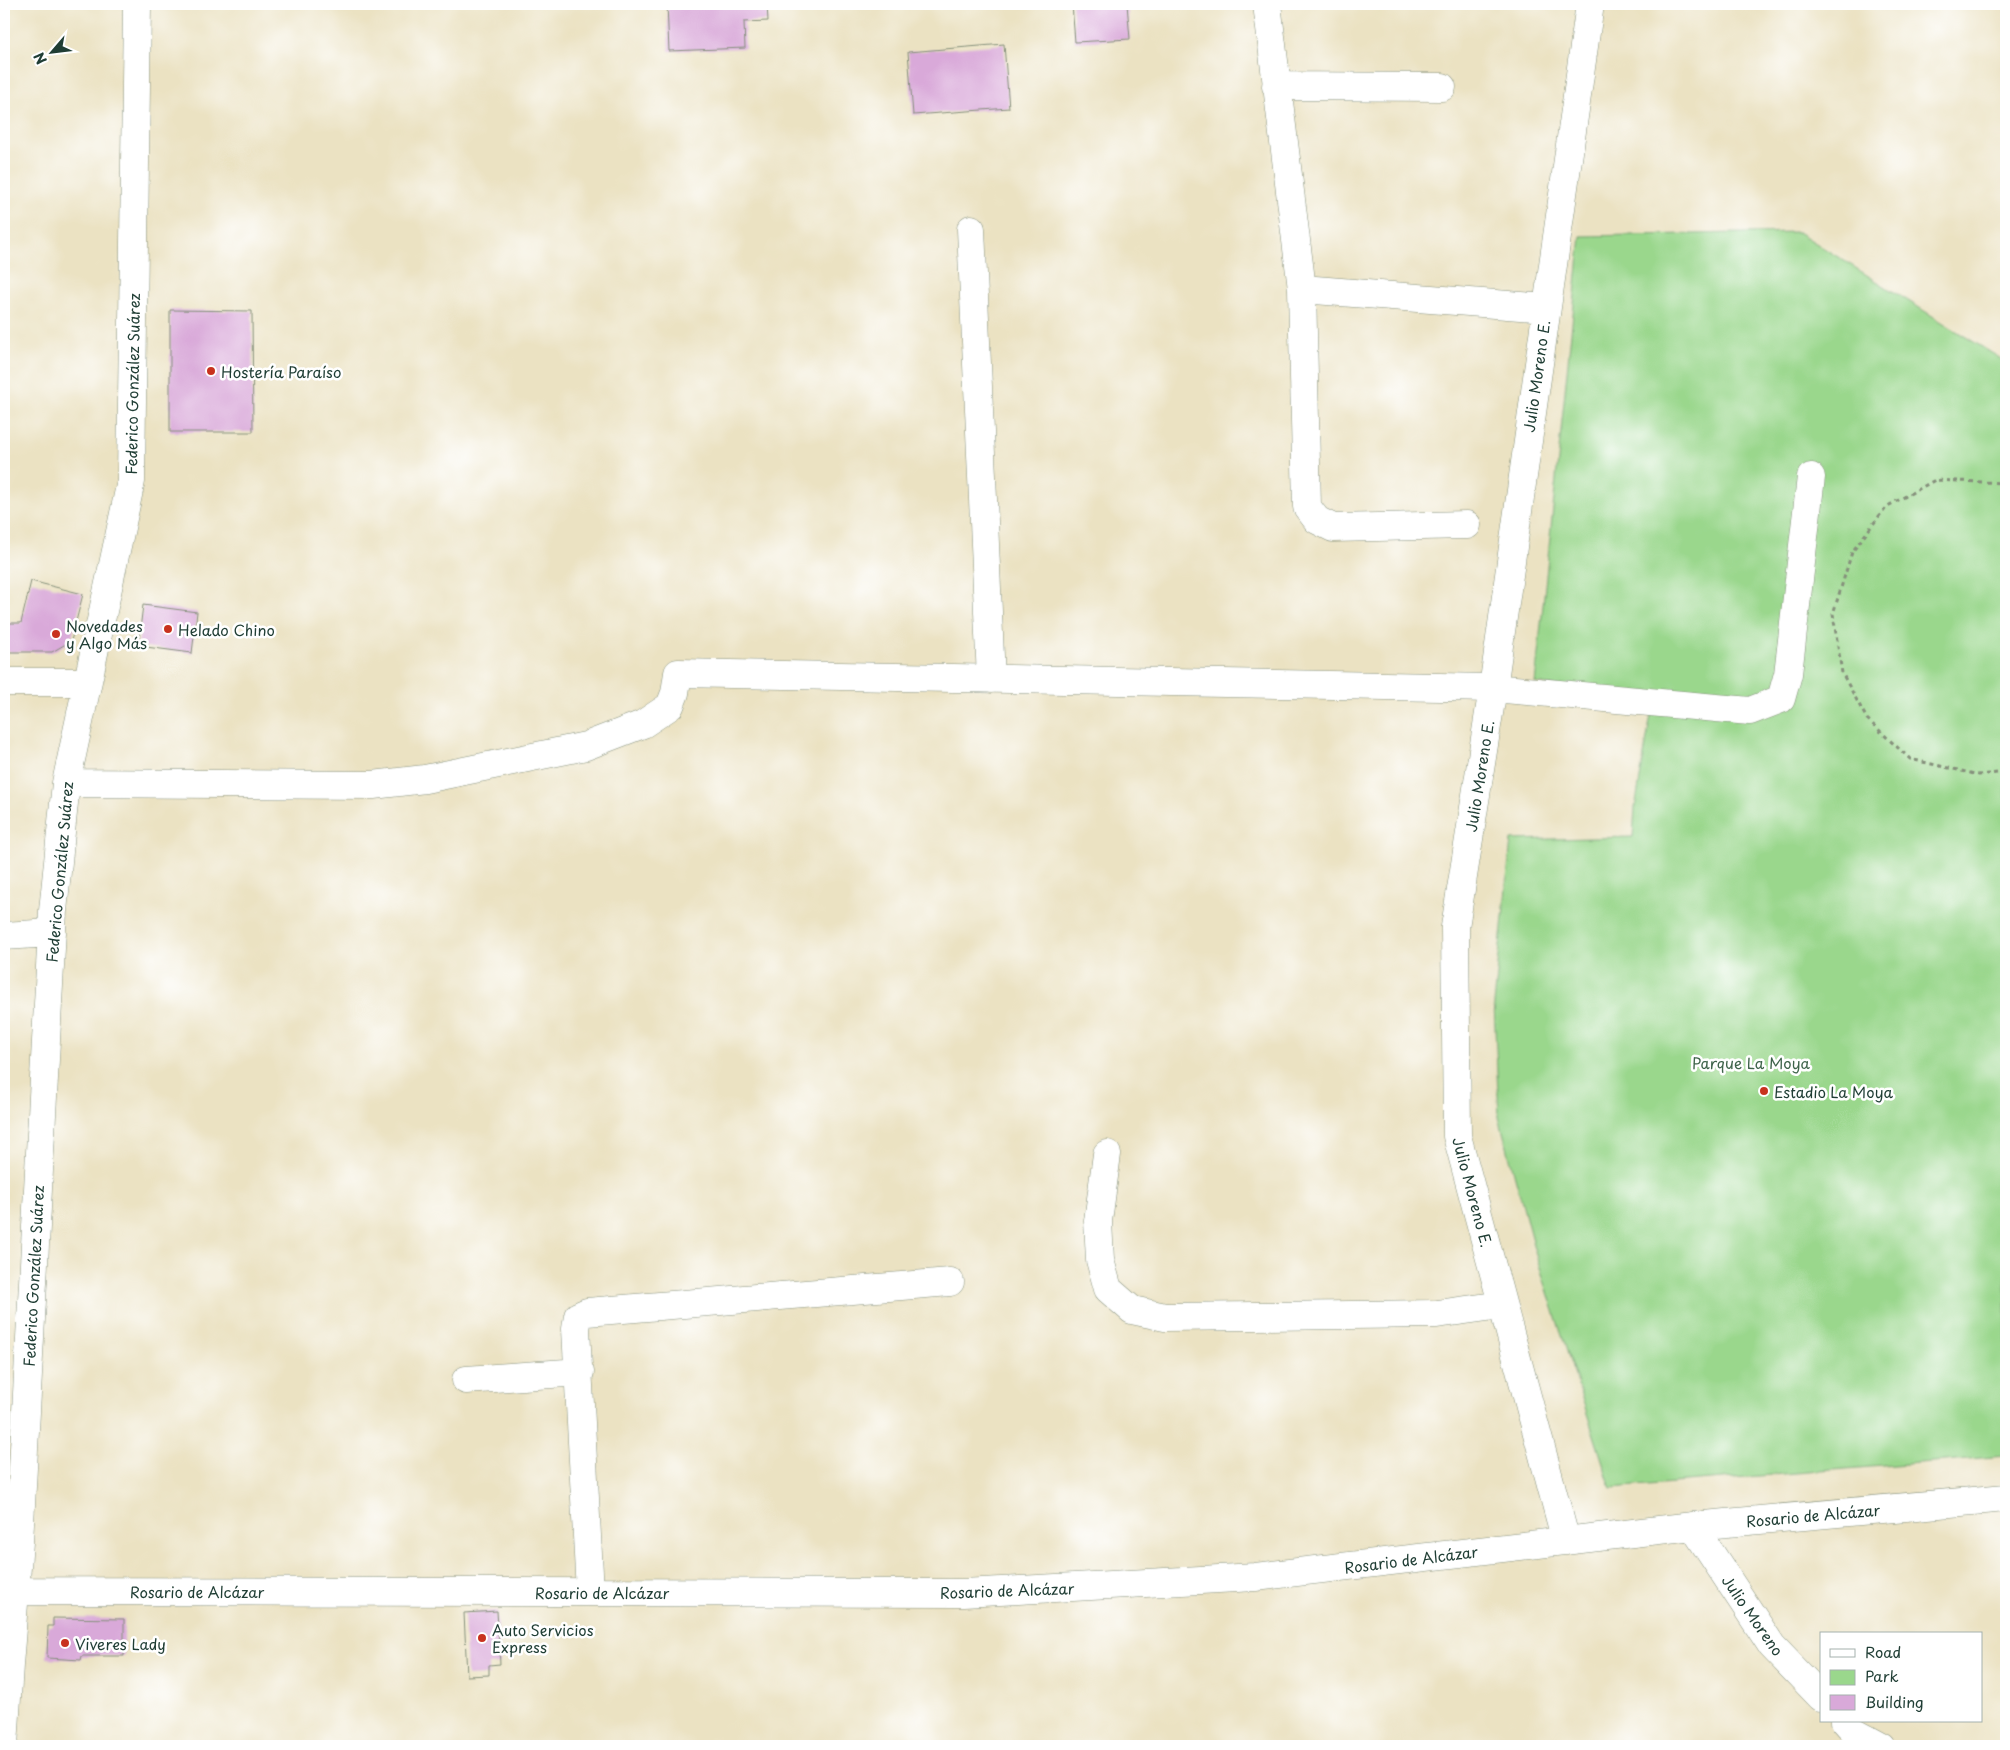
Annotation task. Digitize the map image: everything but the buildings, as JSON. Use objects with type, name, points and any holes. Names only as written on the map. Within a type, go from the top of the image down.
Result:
[{"type":"street","name":"Federico González Suárez","points":[[4,1746],[9,1591],[52,933],[66,783],[131,481],[137,4]]},
{"type":"street","points":[[1267,4],[1302,289],[1307,506],[1318,520],[1333,528],[1467,525]]},
{"type":"street","name":"Julio Moreno E.","points":[[1566,1541],[1456,1136],[1455,927],[1493,688],[1590,4]]},
{"type":"street","points":[[1276,86],[1442,87]]},
{"type":"street","points":[[971,229],[991,679]]},
{"type":"street","points":[[1302,289],[1546,308]]},
{"type":"street","points":[[66,783],[373,785],[425,779],[586,746],[642,724],[670,706],[675,693],[678,673],[1493,688],[1750,711],[1781,698],[1788,674],[1811,478]]},
{"type":"street","points":[[4,682],[87,682]]},
{"type":"street","points":[[4,936],[52,933]]},
{"type":"street","points":[[1107,1154],[1098,1221],[1100,1260],[1108,1289],[1132,1310],[1165,1317],[1437,1314],[1502,1305]]},
{"type":"street","points":[[590,1592],[580,1372],[576,1329],[578,1316],[587,1312],[950,1282]]},
{"type":"street","points":[[466,1380],[580,1372]]},
{"type":"street","name":"Rosario de Alcázar","points":[[9,1591],[982,1592],[1255,1577],[1693,1526],[2006,1498]]},
{"type":"street","name":"Julio Moreno","points":[[1693,1526],[1772,1646],[1820,1696]]},
{"type":"street","points":[[1846,1722],[1854,1731],[1882,1746]]},
{"type":"path","points":[[2006,483],[1936,480],[1886,507],[1852,552],[1833,614],[1842,672],[1867,719],[1910,759],[1980,775],[2006,772]]},
{"type":"green space","name":"Parque La Moya","points":[[1798,232],[2006,362],[2006,1456],[1611,1488],[1535,1252],[1499,1117],[1494,1004],[1511,840],[1633,837],[1635,808],[1653,703],[1535,683],[1581,236]]},
{"type":"place","name":"Hostería Paraíso","points":[[211,371]]},
{"type":"place","name":"Helado Chino","points":[[168,629]]},
{"type":"place","name":"Novedades y Algo Más","points":[[56,634]]},
{"type":"place","name":"Estadio La Moya","points":[[1764,1091]]},
{"type":"place","name":"Auto Servicios Express","points":[[482,1638]]},
{"type":"place","name":"Viveres Lady","points":[[65,1643]]}]
